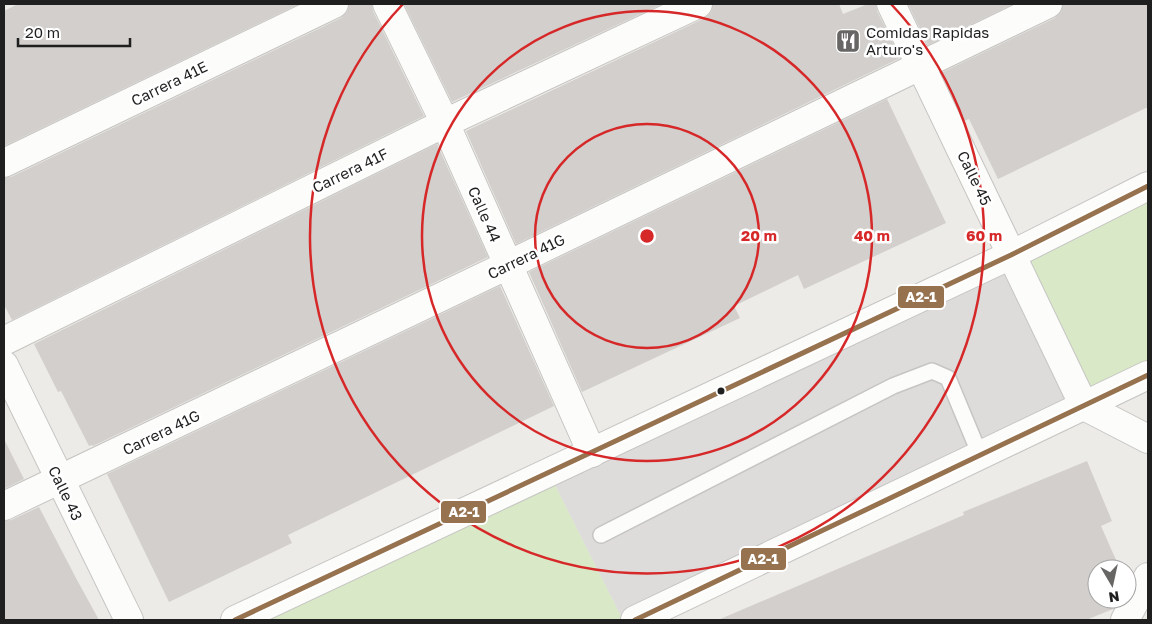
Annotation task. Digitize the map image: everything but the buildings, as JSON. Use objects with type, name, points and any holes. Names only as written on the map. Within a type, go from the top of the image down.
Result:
[{"type":"street","name":"Carrera 41E","points":[[4,162],[334,4]]},
{"type":"street","name":"Calle 44","points":[[387,4],[445,123],[592,453]]},
{"type":"street","name":"Carrera 41F","points":[[4,341],[445,123],[698,4]]},
{"type":"street","name":"Calle 45","points":[[891,4],[1084,406]]},
{"type":"street","name":"Carrera 41G","points":[[4,506],[508,266],[1048,4]]},
{"type":"street","points":[[236,620],[1012,255],[1148,186]]},
{"type":"street","name":"Calle 43","points":[[4,365],[129,620]]},
{"type":"street","points":[[635,620],[1148,375]]},
{"type":"street","points":[[1084,406],[1148,439]]},
{"type":"street","points":[[1125,620],[1148,577]]},
{"type":"lane","points":[[601,535],[893,386],[932,371],[948,378],[980,456]]},
{"type":"green space","points":[[1148,188],[1148,373],[1084,406],[1011,255]]},
{"type":"green space","points":[[549,473],[623,620],[235,620]]},
{"type":"shaded area","points":[[1011,255],[1084,406],[623,620],[549,473]]},
{"type":"transit line","name":"A2-1","points":[[235,620],[1011,255],[1148,186]]},
{"type":"transit line","name":"A2-1","points":[[635,620],[1148,375]]},
{"type":"place","name":"Comidas Rapidas Arturo's","points":[[848,41]]}]
